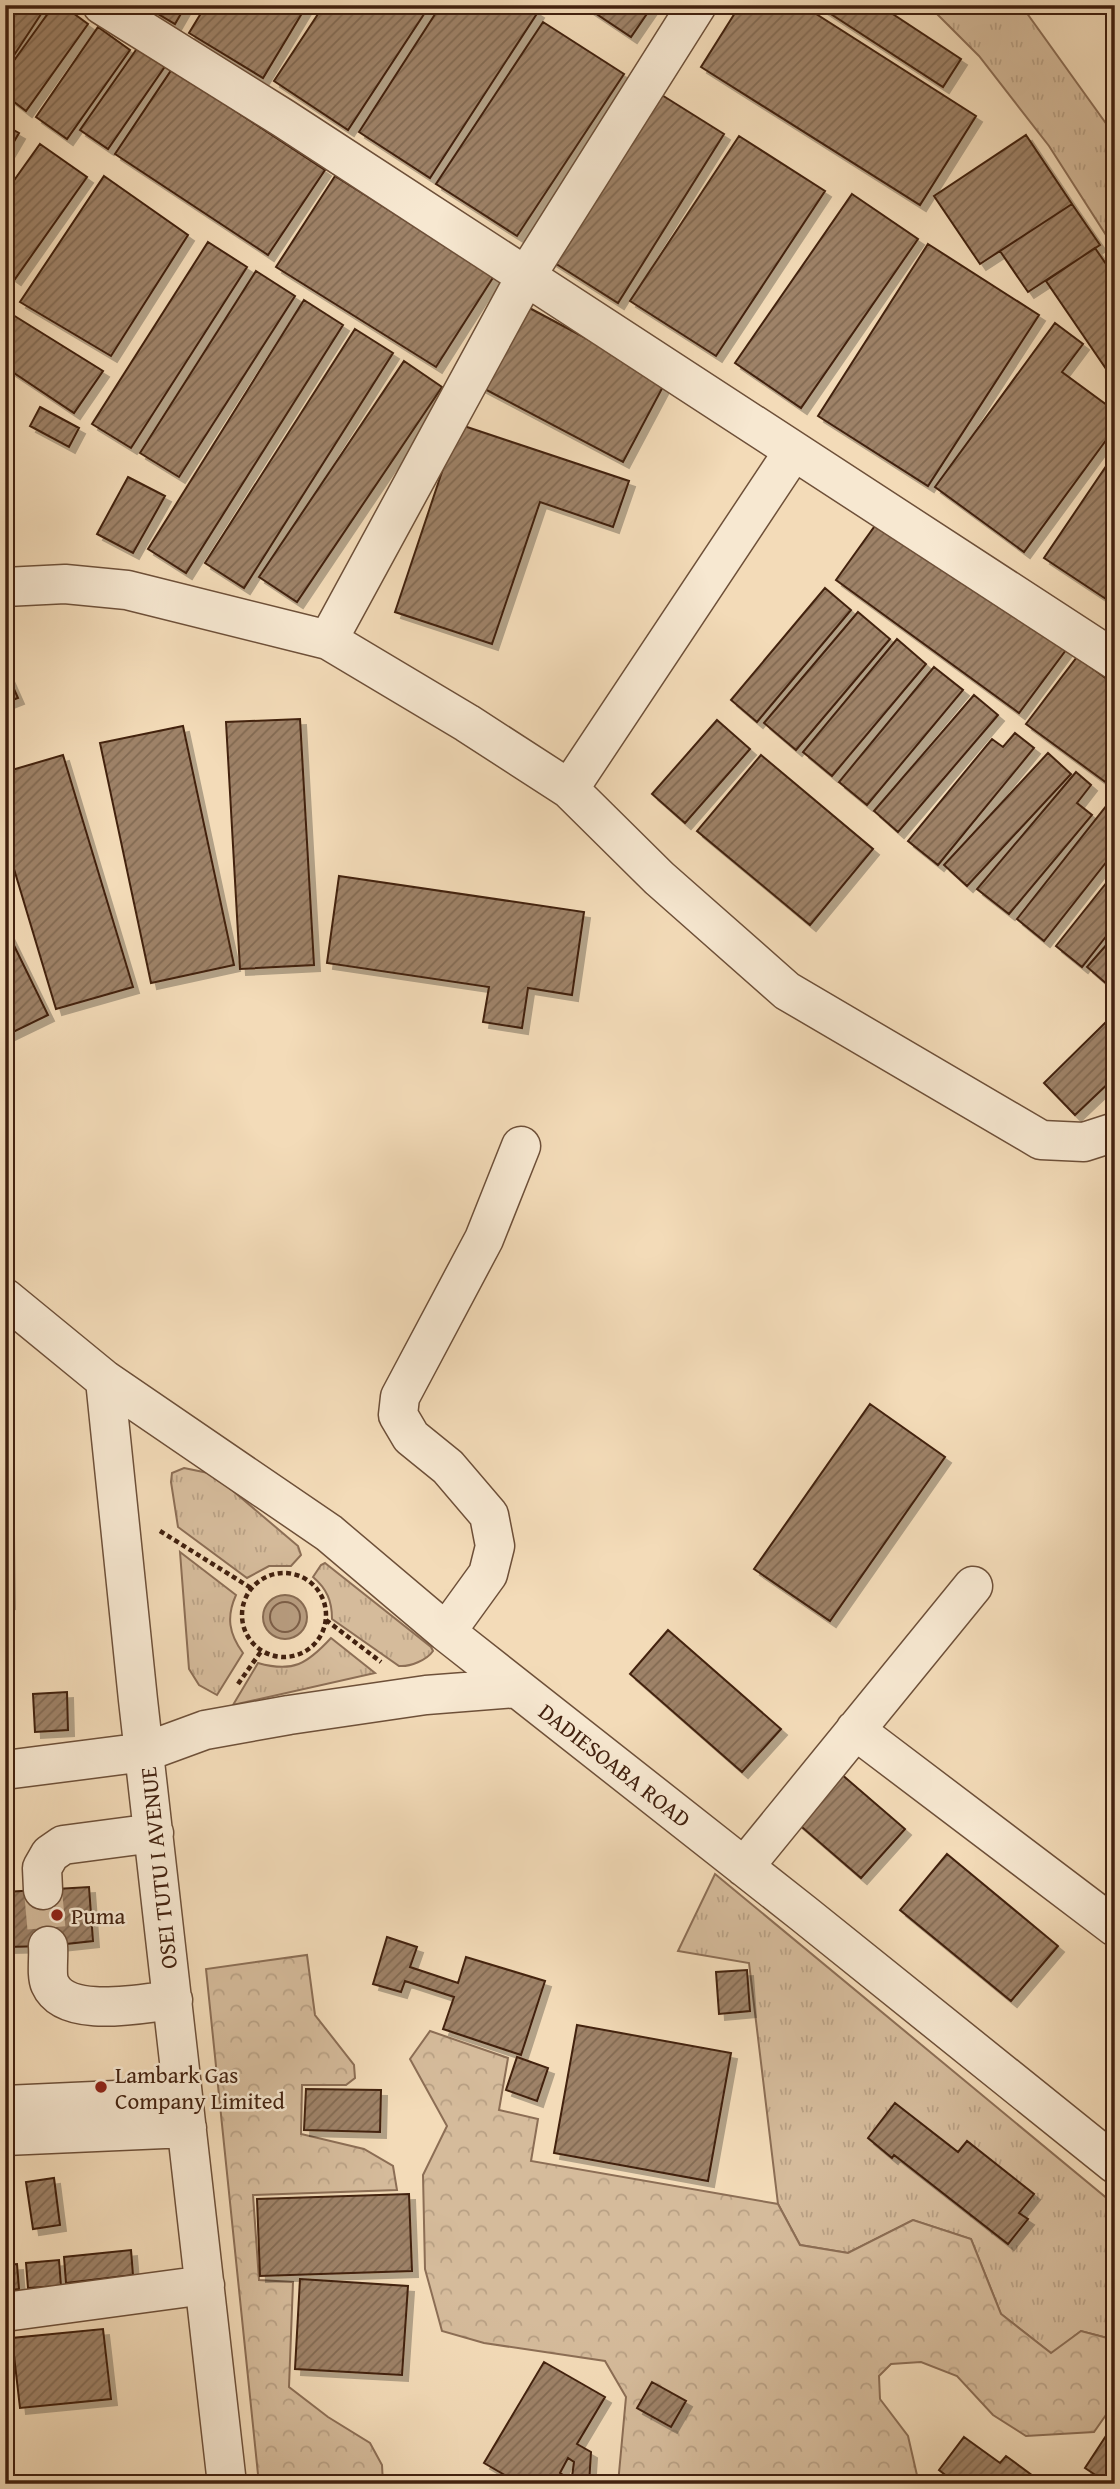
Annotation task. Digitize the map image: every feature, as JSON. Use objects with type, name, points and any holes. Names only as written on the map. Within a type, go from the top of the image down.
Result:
[{"type":"street","points":[[102,5],[283,118],[1115,660]]},
{"type":"street","points":[[328,640],[526,276],[697,5]]},
{"type":"street","points":[[569,789],[793,452]]},
{"type":"street","points":[[5,587],[65,584],[127,590],[328,640],[467,723],[569,789],[659,878],[788,991],[1041,1140],[1084,1142],[1115,1132]]},
{"type":"street","points":[[446,1632],[488,1574],[495,1546],[489,1515],[448,1467],[411,1437],[398,1415],[400,1397],[484,1239],[521,1146]]},
{"type":"street","points":[[5,1298],[105,1380]]},
{"type":"street","name":"DADIESOABA ROAD","points":[[105,1380],[329,1533],[446,1632],[1115,2164]]},
{"type":"street","name":"OSEI TUTU I AVENUE","points":[[105,1380],[226,2484]]},
{"type":"street","points":[[744,1867],[973,1586]]},
{"type":"street","points":[[5,1770],[145,1752],[205,1730],[426,1695],[517,1688]]},
{"type":"street","points":[[855,1730],[1115,1927]]},
{"type":"street","points":[[43,1890],[42,1868],[50,1854],[63,1845],[155,1833]]},
{"type":"street","points":[[48,1946],[50,1984],[64,2000],[84,2007],[173,2000]]},
{"type":"street","points":[[5,2105],[185,2112]]},
{"type":"street","points":[[5,2136],[185,2112]]},
{"type":"street","points":[[5,2312],[205,2285]]},
{"type":"path","points":[[119,1505],[251,1588]]},
{"type":"path","points":[[287,1573],[312,1583],[325,1607],[326,1620],[320,1636],[309,1648],[294,1655],[277,1656],[262,1650],[251,1641],[243,1629],[241,1614],[251,1588],[261,1579],[287,1573]]},
{"type":"path","points":[[326,1620],[426,1695]]},
{"type":"green space","points":[[928,5],[1021,5],[1115,136],[1115,249],[1049,146],[979,56]]},
{"type":"green space","points":[[184,1468],[213,1474],[298,1546],[301,1555],[291,1566],[269,1566],[247,1578],[178,1527],[171,1482],[172,1473]]},
{"type":"green space","points":[[180,1552],[236,1595],[230,1625],[243,1653],[217,1695],[199,1685],[189,1669]]},
{"type":"green space","points":[[325,1563],[433,1651],[418,1662],[399,1666],[332,1619],[328,1596],[313,1577]]},
{"type":"green space","points":[[331,1638],[375,1673],[233,1705],[258,1663],[281,1667],[299,1664]]},
{"type":"green space","points":[[715,1874],[1115,2205],[1115,2340],[1081,2331],[1052,2354],[1001,2314],[971,2239],[913,2220],[848,2253],[800,2245],[778,2204],[749,1963],[678,1951]]},
{"type":"green space","points":[[307,1955],[315,2015],[354,2065],[355,2078],[346,2085],[302,2085],[301,2134],[364,2149],[393,2166],[397,2190],[253,2195],[259,2280],[293,2282],[289,2387],[328,2417],[370,2443],[382,2465],[383,2484],[259,2484],[206,1969]]},
{"type":"green space","points":[[430,2031],[508,2058],[499,2110],[538,2119],[531,2161],[778,2204],[800,2245],[848,2253],[913,2220],[971,2239],[1001,2314],[1051,2353],[1081,2331],[1115,2340],[1115,2402],[1094,2432],[1026,2436],[993,2415],[957,2376],[921,2362],[891,2364],[879,2376],[880,2399],[908,2436],[919,2484],[618,2484],[626,2397],[605,2361],[484,2343],[442,2331],[425,2269],[423,2175],[447,2126],[410,2059]]},
{"type":"water","points":[[285,1595],[300,1602],[307,1617],[300,1632],[285,1639],[270,1632],[263,1617],[270,1602]]},
{"type":"building","points":[[5,5],[47,5],[5,69]]},
{"type":"building","points":[[54,5],[62,5],[88,24],[26,111],[5,95],[5,73]]},
{"type":"building","points":[[143,5],[186,5],[175,24]]},
{"type":"building","points":[[206,5],[307,5],[263,78],[189,33]]},
{"type":"building","points":[[324,5],[430,5],[348,130],[274,81]]},
{"type":"building","points":[[441,5],[527,5],[538,12],[430,178],[359,132]]},
{"type":"building","points":[[583,5],[653,5],[631,37]]},
{"type":"building","points":[[740,5],[802,5],[976,116],[920,205],[701,67]]},
{"type":"building","points":[[817,5],[879,5],[961,59],[943,87]]},
{"type":"building","points":[[543,22],[624,74],[517,236],[436,184]]},
{"type":"building","points":[[98,27],[130,50],[67,139],[36,117]]},
{"type":"building","points":[[138,47],[166,65],[108,149],[80,130]]},
{"type":"building","points":[[172,69],[325,170],[268,255],[115,154]]},
{"type":"building","points":[[657,92],[724,134],[618,303],[550,260]]},
{"type":"building","points":[[5,125],[19,133],[5,157]]},
{"type":"building","points":[[1026,135],[1072,204],[980,264],[934,196]]},
{"type":"building","points":[[739,136],[825,191],[716,356],[630,301]]},
{"type":"building","points":[[40,144],[87,177],[15,279],[5,272],[5,193]]},
{"type":"building","points":[[104,176],[188,235],[111,356],[20,302]]},
{"type":"building","points":[[335,176],[494,276],[436,367],[276,267]]},
{"type":"building","points":[[852,194],[918,239],[801,408],[735,363]]},
{"type":"building","points":[[1072,204],[1100,245],[1028,292],[1000,251]]},
{"type":"building","points":[[208,242],[247,267],[131,448],[92,424]]},
{"type":"building","points":[[928,244],[1039,315],[928,486],[818,416]]},
{"type":"building","points":[[1095,248],[1115,277],[1115,382],[1046,281]]},
{"type":"building","points":[[256,271],[295,296],[179,477],[140,453]]},
{"type":"building","points":[[304,300],[343,325],[186,573],[148,549]]},
{"type":"building","points":[[522,304],[666,381],[623,462],[479,386]]},
{"type":"building","points":[[5,310],[103,371],[74,413],[5,367]]},
{"type":"building","points":[[1055,323],[1083,344],[1062,372],[1115,411],[1115,428],[1024,552],[935,487]]},
{"type":"building","points":[[355,329],[393,353],[244,588],[205,563]]},
{"type":"building","points":[[404,361],[442,387],[297,602],[259,577]]},
{"type":"building","points":[[40,407],[79,428],[69,447],[30,426]]},
{"type":"building","points":[[458,424],[629,481],[613,527],[540,502],[492,644],[395,612]]},
{"type":"building","points":[[1115,453],[1115,605],[1044,558]]},
{"type":"building","points":[[128,477],[165,496],[133,553],[97,534]]},
{"type":"building","points":[[882,516],[1066,650],[1019,713],[836,580]]},
{"type":"building","points":[[825,588],[851,610],[757,722],[731,700]]},
{"type":"building","points":[[858,612],[890,639],[796,750],[764,723]]},
{"type":"building","points":[[897,639],[926,664],[832,776],[803,752]]},
{"type":"building","points":[[1077,657],[1115,685],[1115,789],[1026,724]]},
{"type":"building","points":[[934,667],[963,690],[867,805],[839,782]]},
{"type":"building","points":[[5,669],[18,698],[5,703]]},
{"type":"building","points":[[974,695],[998,715],[898,832],[874,811]]},
{"type":"building","points":[[300,719],[314,965],[240,969],[226,722]]},
{"type":"building","points":[[717,720],[750,749],[685,823],[652,794]]},
{"type":"building","points":[[183,726],[234,965],[151,983],[100,743]]},
{"type":"building","points":[[1015,733],[1034,748],[938,865],[908,841],[992,739],[1003,747]]},
{"type":"building","points":[[1048,753],[1071,774],[967,886],[944,865]]},
{"type":"building","points":[[63,755],[133,987],[56,1009],[5,839],[5,772]]},
{"type":"building","points":[[761,755],[873,849],[810,925],[697,831]]},
{"type":"building","points":[[1076,772],[1091,785],[1077,803],[1092,815],[1009,914],[977,889]]},
{"type":"building","points":[[1111,800],[1115,803],[1115,851],[1044,941],[1017,919]]},
{"type":"building","points":[[1115,872],[1115,925],[1082,967],[1056,946]]},
{"type":"building","points":[[339,876],[584,912],[572,995],[528,988],[522,1028],[483,1022],[489,987],[327,963]]},
{"type":"building","points":[[5,927],[48,1015],[5,1036]]},
{"type":"building","points":[[1115,935],[1115,991],[1087,967]]},
{"type":"building","points":[[1114,1014],[1115,1077],[1075,1115],[1044,1083]]},
{"type":"building","points":[[870,1404],[945,1457],[830,1621],[754,1569]]},
{"type":"building","points":[[8,1527],[9,1603],[5,1602],[5,1528]]},
{"type":"building","points":[[668,1630],[781,1729],[742,1772],[630,1674]]},
{"type":"building","points":[[67,1692],[68,1730],[35,1732],[33,1694]]},
{"type":"building","points":[[840,1773],[905,1829],[861,1878],[796,1822]]},
{"type":"building","points":[[947,1854],[1058,1946],[1011,2001],[900,1910]]},
{"type":"building","points":[[89,1887],[93,1941],[7,1947],[5,1892]]},
{"type":"building","points":[[387,1937],[417,1947],[410,1967],[458,1983],[466,1957],[545,1981],[521,2055],[443,2029],[454,1997],[405,1981],[401,1992],[373,1984]]},
{"type":"building","points":[[747,1970],[750,2011],[719,2014],[716,1972]]},
{"type":"building","points":[[577,2025],[731,2053],[708,2181],[554,2153]]},
{"type":"building","points":[[517,2057],[548,2068],[537,2101],[506,2090]]},
{"type":"building","points":[[306,2089],[381,2090],[380,2132],[304,2130]]},
{"type":"building","points":[[895,2103],[958,2152],[967,2141],[1034,2194],[1019,2213],[1028,2219],[1008,2244],[894,2155],[892,2158],[868,2138]]},
{"type":"building","points":[[54,2178],[60,2225],[33,2229],[26,2182]]},
{"type":"building","points":[[409,2194],[412,2271],[260,2276],[257,2199]]},
{"type":"building","points":[[131,2250],[133,2275],[66,2283],[64,2257]]},
{"type":"building","points":[[59,2260],[61,2286],[28,2288],[26,2263]]},
{"type":"building","points":[[17,2264],[19,2289],[5,2291],[5,2265]]},
{"type":"building","points":[[300,2279],[408,2286],[402,2375],[295,2369]]},
{"type":"building","points":[[103,2329],[111,2399],[20,2408],[12,2338]]},
{"type":"building","points":[[544,2362],[605,2397],[577,2444],[591,2452],[589,2484],[571,2484],[574,2462],[568,2458],[560,2473],[570,2479],[567,2484],[520,2484],[484,2463]]},
{"type":"building","points":[[652,2382],[686,2401],[671,2427],[637,2408]]},
{"type":"building","points":[[1115,2422],[1115,2484],[1109,2484],[1085,2468]]},
{"type":"building","points":[[964,2437],[1000,2463],[1006,2456],[1044,2484],[957,2484],[939,2470]]},
{"type":"tunnel","points":[[43,1890],[48,1946]]},
{"type":"place","name":"Puma","points":[[57,1915]]},
{"type":"place","name":"Lambark Gas Company Limited","points":[[101,2087]]}]
